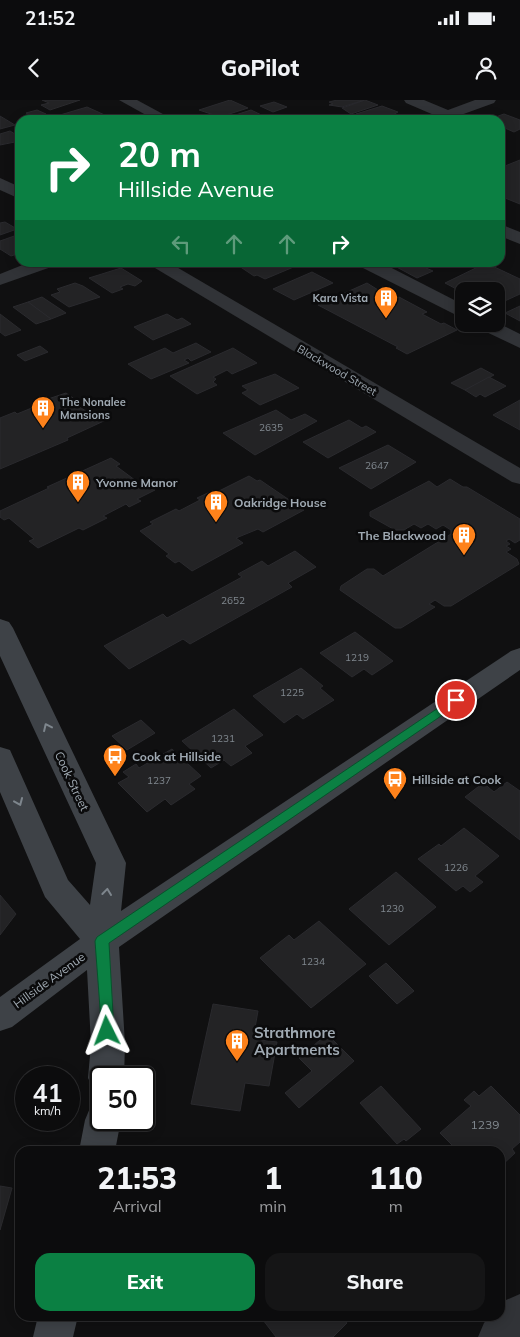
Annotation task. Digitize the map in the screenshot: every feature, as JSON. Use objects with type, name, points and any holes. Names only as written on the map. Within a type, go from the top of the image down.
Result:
[{"type":"main road","name":"Cook Street","points":[[0,628],[110,863],[102,941],[108,1044],[107,1066]]},
{"type":"main road","name":"Hillside Avenue","points":[[0,1016],[102,941],[520,657]]},
{"type":"main road","points":[[0,758],[56,888],[102,941]]},
{"type":"main road","points":[[98,1146],[101,1131]]},
{"type":"main road","points":[[53,1337],[57,1321]]},
{"type":"street","points":[[126,100],[157,115]]},
{"type":"street","points":[[411,100],[448,115],[489,100]]},
{"type":"street","points":[[0,183],[15,191]]},
{"type":"street","points":[[505,232],[520,238]]},
{"type":"street","points":[[0,280],[35,267]]},
{"type":"street","name":"Blackwood Street","points":[[163,267],[520,477]]},
{"type":"street","points":[[375,267],[455,308]]},
{"type":"street","points":[[500,332],[520,342]]},
{"type":"street","points":[[498,1337],[520,1314]]},
{"type":"building","points":[[42,100],[80,100],[50,110],[41,105],[49,103]]},
{"type":"building","points":[[230,100],[248,108],[226,115],[214,115],[199,110]]},
{"type":"building","points":[[337,100],[364,100],[342,107],[329,105],[333,104],[329,102]]},
{"type":"building","points":[[365,100],[378,105],[351,114],[342,108]]},
{"type":"building","points":[[274,102],[287,107],[273,112],[260,106]]},
{"type":"building","points":[[382,106],[398,112],[393,115],[356,114]]},
{"type":"building","points":[[87,107],[105,115],[60,115]]},
{"type":"building","points":[[37,110],[46,114],[30,115],[26,113]]},
{"type":"building","points":[[251,110],[262,115],[235,115]]},
{"type":"building","points":[[504,114],[520,120],[520,129],[514,132],[505,128],[505,115],[501,115]]},
{"type":"building","points":[[0,116],[15,125],[0,129]]},
{"type":"building","points":[[10,131],[15,134],[15,142],[0,145],[0,134]]},
{"type":"building","points":[[520,160],[520,204],[505,198],[505,166]]},
{"type":"building","points":[[5,222],[15,230],[0,235],[0,223]]},
{"type":"building","points":[[15,236],[15,255],[11,256],[0,249],[0,241]]},
{"type":"building","points":[[240,267],[294,267],[265,279],[257,275],[254,276]]},
{"type":"building","points":[[397,267],[428,267],[426,268],[433,271],[417,278]]},
{"type":"building","points":[[478,267],[494,267],[520,279],[520,294],[505,301],[505,282],[455,282],[455,288],[445,283]]},
{"type":"building","points":[[121,268],[142,281],[135,286],[128,284],[120,287],[123,289],[112,293],[89,278]]},
{"type":"building","points":[[312,272],[333,283],[294,300],[273,289]]},
{"type":"building","points":[[75,283],[100,297],[69,307],[51,295],[60,292],[57,289]]},
{"type":"building","name":"Kara Vista","points":[[367,283],[394,300],[399,297],[427,312],[422,314],[441,324],[444,323],[455,329],[455,331],[407,354],[396,348],[398,347],[318,305]]},
{"type":"building","points":[[42,297],[66,313],[51,319],[28,302]]},
{"type":"building","points":[[28,302],[51,319],[36,324],[13,307]]},
{"type":"building","points":[[520,306],[520,321],[505,313]]},
{"type":"building","points":[[0,314],[21,330],[5,336],[0,332]]},
{"type":"building","points":[[167,314],[177,320],[182,318],[191,324],[153,340],[134,327]]},
{"type":"building","points":[[196,343],[211,352],[191,361],[188,358],[184,360],[189,363],[151,379],[128,364],[165,348],[173,353]]},
{"type":"building","points":[[40,346],[48,352],[25,361],[17,355]]},
{"type":"building","points":[[233,348],[257,363],[232,374],[227,370],[213,377],[216,379],[213,382],[217,385],[197,394],[170,376]]},
{"type":"building","points":[[481,368],[494,375],[465,390],[451,383]]},
{"type":"building","points":[[275,374],[299,388],[260,405],[242,393],[248,390],[242,386]]},
{"type":"building","points":[[489,377],[506,386],[485,397],[480,394],[476,397],[465,390]]},
{"type":"building","name":"The Nonalee Mansions","points":[[66,393],[73,398],[69,399],[94,417],[97,415],[106,420],[67,438],[68,440],[0,469],[0,418],[15,412],[17,414],[39,405],[36,403]]},
{"type":"building","points":[[520,400],[520,430],[493,415]]},
{"type":"building","points":[[276,410],[291,420],[305,414],[317,421],[255,455],[223,433]]},
{"type":"building","points":[[349,420],[362,428],[366,426],[376,432],[328,458],[303,442]]},
{"type":"building","points":[[388,445],[416,462],[371,489],[339,468]]},
{"type":"building","name":"Yvonne Manor","points":[[111,458],[120,464],[116,466],[143,486],[147,484],[155,490],[137,499],[141,501],[129,507],[126,504],[103,516],[107,518],[83,530],[79,528],[38,548],[29,541],[34,539],[9,518],[4,520],[0,517],[0,511]]},
{"type":"building","name":"Oakridge House","points":[[249,476],[257,481],[260,480],[304,510],[263,532],[258,529],[236,538],[243,543],[192,571],[179,561],[175,563],[166,556],[169,554],[140,531],[153,524],[150,522],[176,509],[179,511],[200,500],[197,498],[212,491],[215,493]]},
{"type":"building","name":"The Blackwood","points":[[450,479],[520,519],[520,540],[515,543],[509,539],[506,541],[510,544],[506,546],[511,549],[506,552],[517,559],[519,564],[451,606],[444,606],[435,600],[429,604],[435,607],[401,628],[395,628],[340,590],[341,586],[367,569],[374,569],[383,576],[451,534],[451,530],[443,525],[436,529],[428,524],[421,528],[414,524],[404,530],[395,530],[370,516],[370,512],[429,481],[437,487]]},
{"type":"building","points":[[295,551],[316,567],[288,583],[292,587],[190,644],[183,639],[129,669],[104,646],[163,614],[167,618],[242,577],[238,574],[262,561],[268,566]]},
{"type":"building","points":[[355,632],[393,661],[372,675],[364,669],[352,677],[320,653]]},
{"type":"building","points":[[301,668],[323,686],[320,688],[334,700],[303,719],[297,714],[284,723],[253,696]]},
{"type":"building","points":[[234,709],[263,735],[245,746],[252,753],[231,766],[224,760],[211,768],[182,741]]},
{"type":"building","points":[[141,720],[155,733],[127,750],[112,736]]},
{"type":"building","points":[[172,749],[201,776],[189,784],[195,789],[171,805],[165,799],[147,812],[118,783],[129,777],[123,772],[136,764],[139,768]]},
{"type":"building","points":[[507,782],[520,791],[520,840],[465,797],[483,783],[494,792]]},
{"type":"building","points":[[464,828],[499,856],[475,876],[483,882],[470,892],[463,886],[456,891],[418,859],[439,844],[441,846]]},
{"type":"building","points":[[396,872],[436,907],[389,945],[349,909]]},
{"type":"building","points":[[0,895],[16,914],[0,935]]},
{"type":"building","points":[[319,921],[366,964],[311,1008],[260,958],[289,935],[294,940]]},
{"type":"building","points":[[386,963],[414,991],[397,1004],[369,976]]},
{"type":"building","name":"Strathmore Apartments","points":[[213,1004],[258,1011],[253,1039],[277,1042],[269,1086],[245,1083],[240,1111],[191,1104]]},
{"type":"building","points":[[327,1034],[354,1061],[299,1108],[285,1093],[312,1071],[299,1058]]},
{"type":"building","points":[[381,1086],[421,1129],[406,1141],[404,1139],[397,1144],[360,1103]]},
{"type":"building","points":[[491,1086],[520,1115],[520,1142],[512,1149],[515,1153],[505,1162],[505,1146],[453,1146],[440,1133],[471,1106],[464,1100],[474,1091],[479,1096]]},
{"type":"building","points":[[0,1186],[12,1188],[0,1230]]},
{"type":"building","points":[[264,1321],[346,1321],[347,1323],[333,1337],[276,1337]]},
{"type":"place","name":"Kara Vista","points":[[386,319]]},
{"type":"place","name":"The Nonalee Mansions","points":[[43,429]]},
{"type":"place","name":"Yvonne Manor","points":[[78,503]]},
{"type":"place","name":"Oakridge House","points":[[216,523]]},
{"type":"place","name":"The Blackwood","points":[[464,556]]},
{"type":"place","name":"Cook at Hillside","points":[[115,777]]},
{"type":"place","name":"Hillside at Cook","points":[[395,800]]},
{"type":"place","name":"Strathmore Apartments","points":[[237,1062]]},
{"type":"route","points":[[107,1031],[102,941],[456,700]]}]
